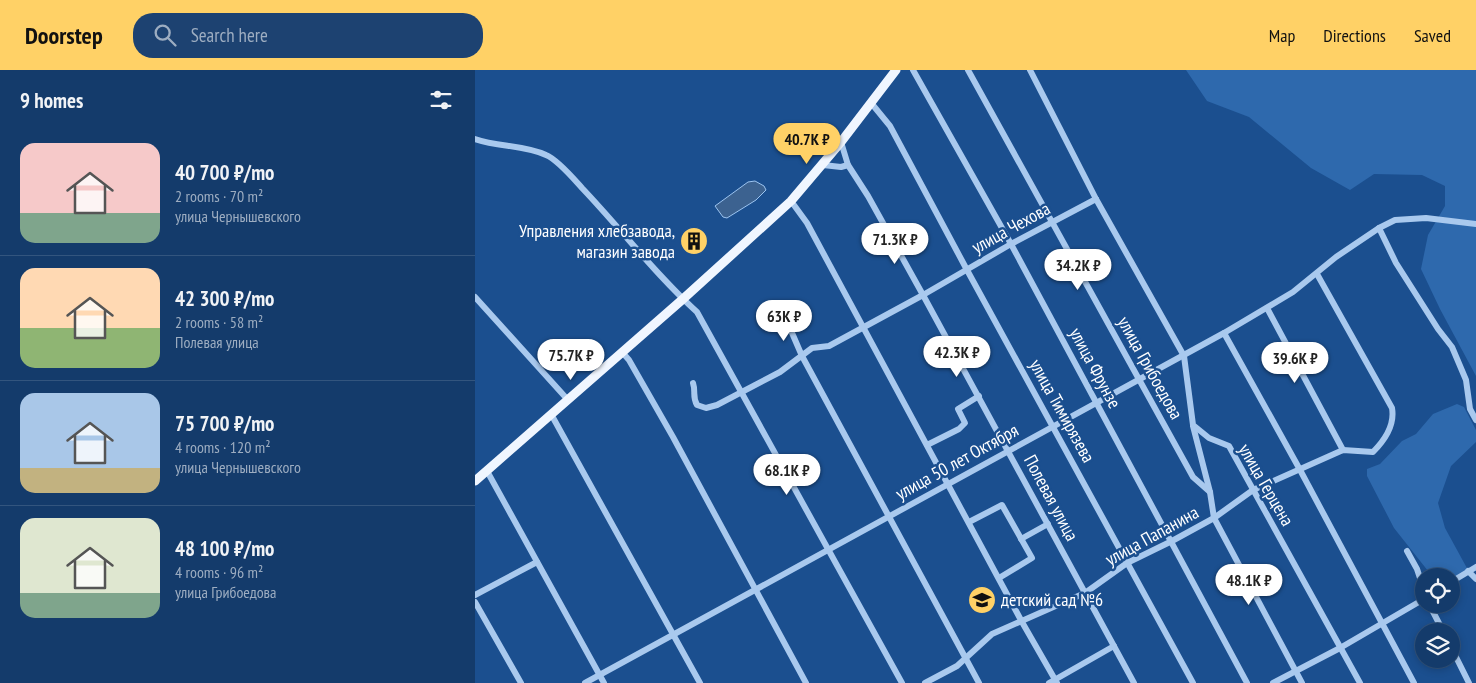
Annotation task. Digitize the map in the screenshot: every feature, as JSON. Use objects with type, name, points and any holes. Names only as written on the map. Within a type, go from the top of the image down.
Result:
[{"type":"main road","points":[[475,482],[791,202],[872,104],[896,70]]},
{"type":"street","name":"улица Фрунзе","points":[[913,70],[1011,244],[1247,683]]},
{"type":"street","name":"улица Грибоедова","points":[[968,70],[1193,477],[1210,492]]},
{"type":"street","points":[[1029,70],[1096,199],[1184,356],[1193,425],[1215,518],[1302,683]]},
{"type":"street","name":"улица Тимирязева","points":[[872,104],[890,126],[1193,683]]},
{"type":"street","points":[[475,138],[487,143],[525,149],[547,155],[567,172],[593,199],[697,312],[902,683]]},
{"type":"street","name":"Полевая улица","points":[[841,142],[848,165],[868,196],[979,396],[1134,683]]},
{"type":"street","points":[[823,165],[841,167],[848,165]]},
{"type":"street","name":"улица Чехова","points":[[693,383],[693,397],[697,405],[706,408],[717,406],[780,372],[813,348],[829,346],[1011,244],[1096,199]]},
{"type":"street","points":[[791,202],[807,223],[864,327],[1053,682],[1114,646]]},
{"type":"street","name":"улица 50 лет Октября","points":[[585,683],[673,633],[1184,356],[1293,292],[1336,257],[1379,228],[1395,220],[1411,218],[1476,224]]},
{"type":"street","points":[[1379,228],[1396,263],[1438,329],[1452,347],[1466,380],[1470,409],[1476,420]]},
{"type":"street","name":"улица Папанина","points":[[925,683],[957,666],[992,634],[1085,593],[1127,562],[1215,518],[1253,490],[1343,450],[1373,452],[1382,443],[1391,426],[1392,408],[1317,274]]},
{"type":"street","points":[[475,297],[568,400]]},
{"type":"street","points":[[1267,308],[1343,450]]},
{"type":"street","points":[[786,318],[802,356],[979,683]]},
{"type":"street","points":[[1224,333],[1299,468],[1414,683]]},
{"type":"street","points":[[622,352],[673,437],[806,683]]},
{"type":"street","points":[[927,445],[959,429],[965,423],[958,409],[979,396]]},
{"type":"street","points":[[551,414],[700,683]]},
{"type":"street","name":"улица Герцена","points":[[1193,425],[1209,438],[1229,446],[1360,683]]},
{"type":"street","points":[[487,471],[604,683]]},
{"type":"street","points":[[969,522],[1002,504],[1032,558],[999,578]]},
{"type":"street","points":[[1021,539],[1048,524]]},
{"type":"street","points":[[1407,551],[1416,568]]},
{"type":"street","points":[[475,595],[537,562]]},
{"type":"street","points":[[1460,576],[1476,567]]},
{"type":"street","points":[[1468,571],[1476,579]]},
{"type":"street","points":[[475,602],[521,683]]},
{"type":"street","points":[[1273,683],[1340,648],[1415,604]]},
{"type":"street","points":[[1460,665],[1469,683]]},
{"type":"shaded area","points":[[1186,70],[1476,70],[1476,376],[1421,269],[1428,235],[1445,206],[1445,186],[1422,175],[1374,174],[1350,190],[1311,168],[1249,117],[1207,101]]},
{"type":"shaded area","points":[[755,181],[764,186],[766,190],[756,200],[727,218],[723,217],[715,206],[748,182]]},
{"type":"shaded area","points":[[1457,404],[1464,407],[1476,430],[1476,442],[1451,466],[1438,503],[1445,528],[1468,570],[1460,575],[1460,568],[1426,568],[1394,528],[1367,476],[1367,469],[1380,464],[1402,441],[1416,434],[1433,414]]},
{"type":"place","name":"Управления хлебзавода, магазин завода","points":[[694,241]]},
{"type":"place","name":"детский сад №6","points":[[982,600]]}]
